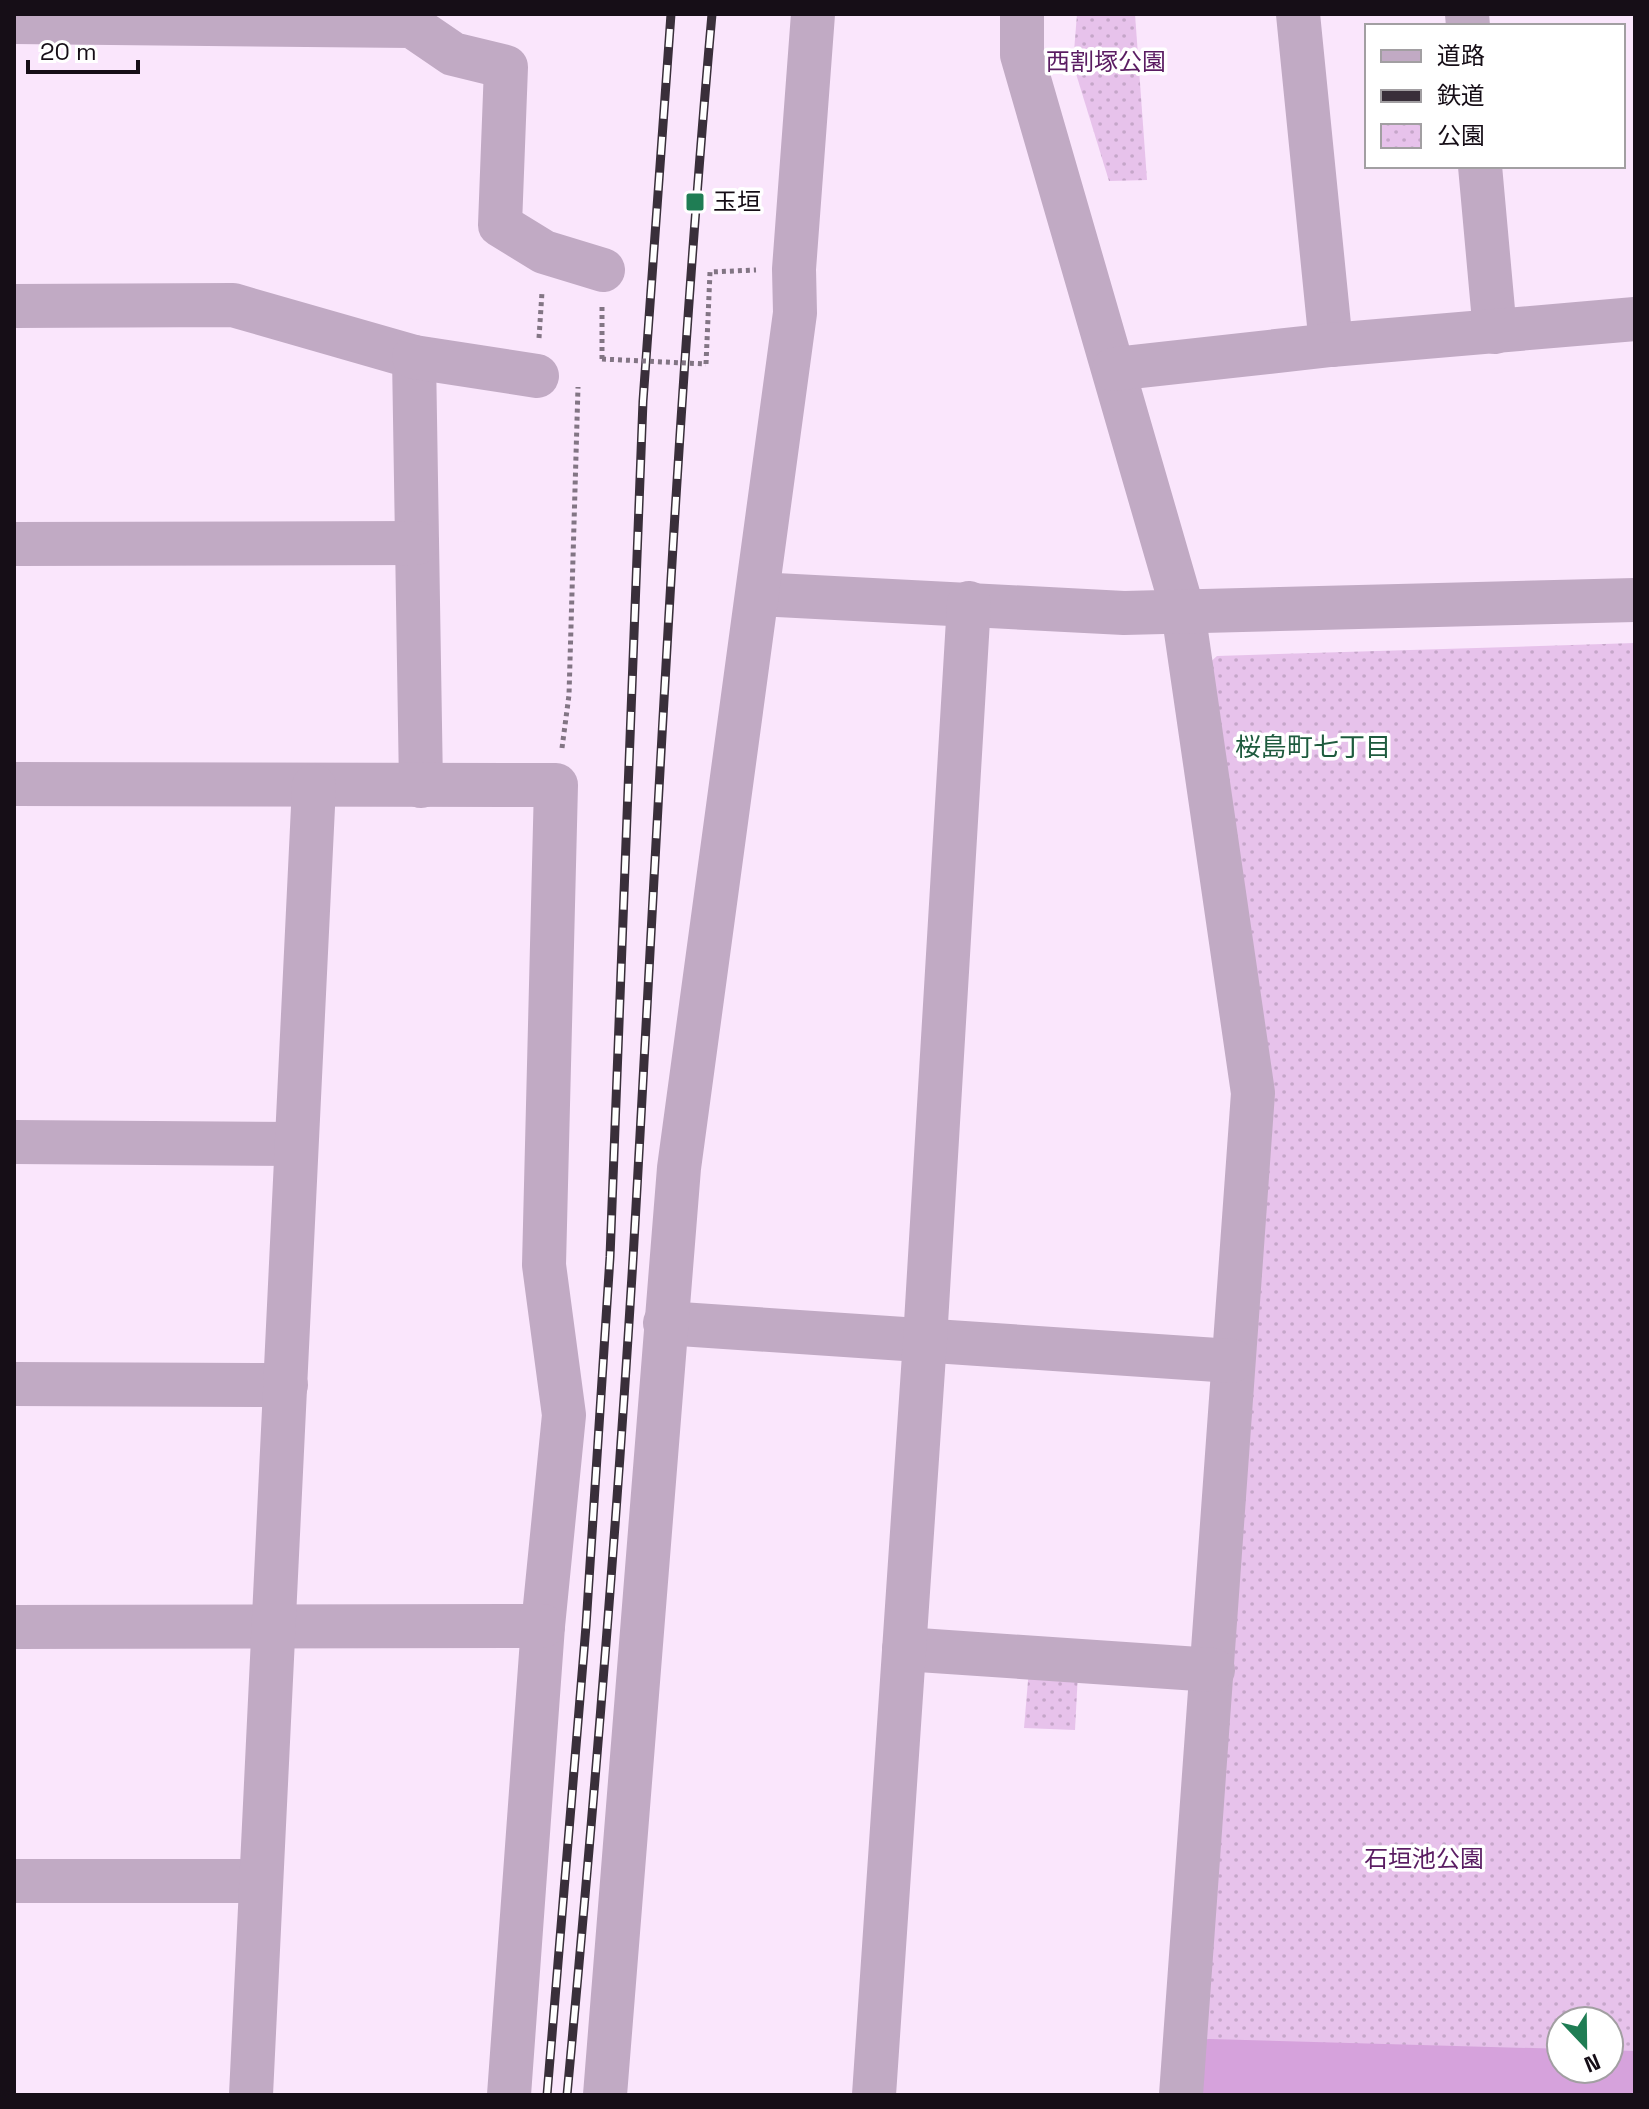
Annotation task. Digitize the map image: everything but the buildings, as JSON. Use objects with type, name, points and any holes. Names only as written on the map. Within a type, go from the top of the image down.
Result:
[{"type":"street","points":[[605,2095],[679,1168],[795,313],[794,269],[813,14]]},
{"type":"street","points":[[1022,14],[1022,55],[1183,611],[1253,1093],[1181,2095]]},
{"type":"street","points":[[1298,14],[1331,345]]},
{"type":"street","points":[[14,22],[412,20],[453,54],[506,67],[500,225],[544,252],[603,270]]},
{"type":"street","points":[[1480,168],[1495,332]]},
{"type":"street","points":[[14,306],[233,305],[414,357],[537,376]]},
{"type":"street","points":[[1114,369],[1331,345],[1635,319]]},
{"type":"street","points":[[414,357],[421,786]]},
{"type":"street","points":[[14,544],[417,543]]},
{"type":"street","points":[[758,594],[1124,613],[1635,600]]},
{"type":"street","points":[[874,2095],[925,1340],[969,603]]},
{"type":"street","points":[[14,784],[556,785],[544,1265],[564,1415],[543,1626],[509,2095]]},
{"type":"street","points":[[251,2095],[314,786]]},
{"type":"street","points":[[14,1142],[296,1144]]},
{"type":"street","points":[[665,1323],[1232,1361]]},
{"type":"street","points":[[14,1384],[286,1385]]},
{"type":"street","points":[[14,1627],[543,1626]]},
{"type":"street","points":[[904,1649],[1213,1670]]},
{"type":"street","points":[[14,1881],[261,1881]]},
{"type":"path","points":[[544,252],[537,376],[578,386],[569,695],[556,785]]},
{"type":"path","points":[[603,270],[602,359],[706,364],[710,272]]},
{"type":"green space","name":"西割塚公園","points":[[1077,14],[1135,14],[1147,180],[1109,181],[1073,64]]},
{"type":"green space","name":"石垣池公園","points":[[1635,643],[1635,2087],[1217,2083],[1198,2068],[1271,1091],[1197,674],[1217,656]]},
{"type":"green space","points":[[1029,1669],[1078,1673],[1075,1730],[1024,1728]]},
{"type":"waterway","points":[[1209,2072],[1635,2084]]},
{"type":"railway","points":[[547,2095],[586,1626],[610,1257],[643,401],[671,14]]},
{"type":"railway","points":[[567,2095],[619,1468],[677,480],[712,14]]},
{"type":"place","name":"玉垣","points":[[695,202]]},
{"type":"district","name":"桜島町七丁目","points":[[1313,747]]}]
